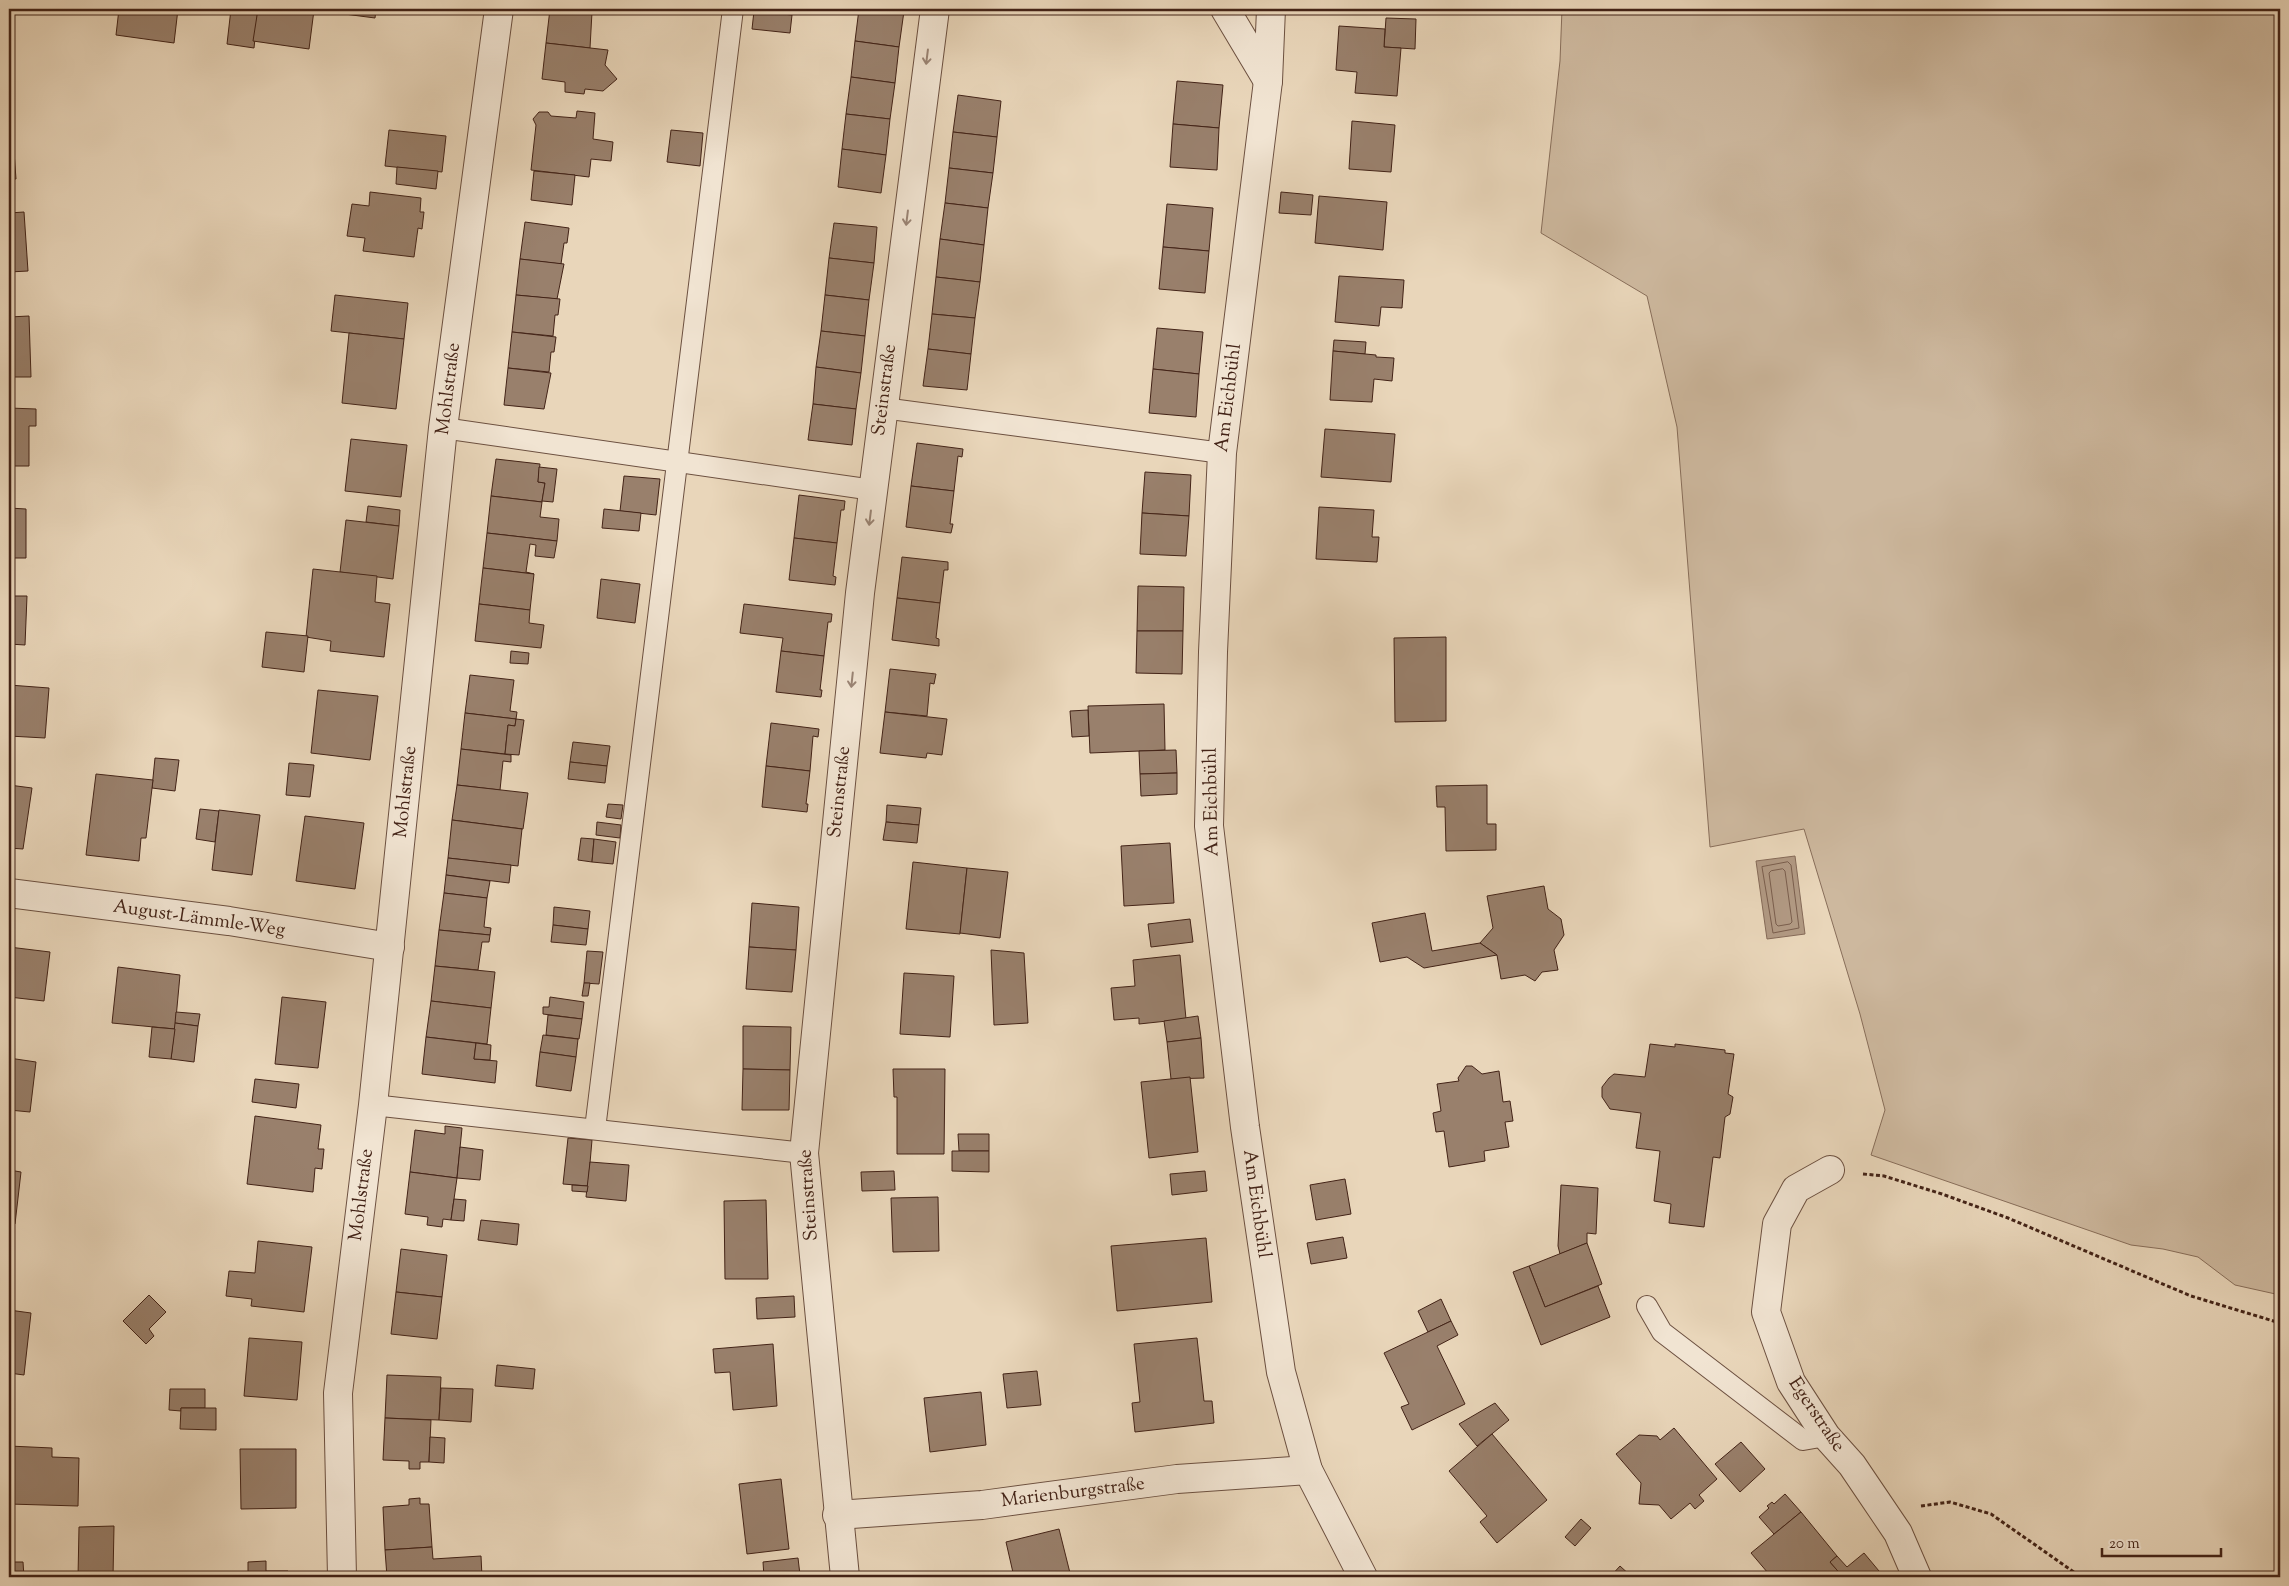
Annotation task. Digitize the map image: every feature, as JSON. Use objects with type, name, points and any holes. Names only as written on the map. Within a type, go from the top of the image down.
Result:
[{"type":"street","name":"Mohlstraße","points":[[342,1577],[338,1393],[373,1104],[443,428],[499,9]]},
{"type":"street","name":"Steinstraße","points":[[844,1577],[804,1153],[860,593],[935,9]]},
{"type":"street","points":[[1225,9],[1268,81]]},
{"type":"street","name":"Am Eichbühl","points":[[1271,9],[1268,81],[1222,453],[1213,652],[1209,826],[1245,1127],[1281,1372],[1308,1470],[1363,1577]]},
{"type":"street","name":"August-Lämmle-Weg","points":[[9,893],[229,922],[390,947]]},
{"type":"street","name":"Egerstraße","points":[[1830,1170],[1796,1189],[1777,1224],[1766,1312],[1790,1382],[1826,1436],[1852,1465],[1898,1533],[1917,1577]]},
{"type":"street","name":"Marienburgstraße","points":[[837,1515],[982,1505],[1178,1480],[1308,1470]]},
{"type":"lane","points":[[595,1129],[733,9]]},
{"type":"lane","points":[[883,408],[1222,453]]},
{"type":"lane","points":[[443,428],[873,490]]},
{"type":"lane","points":[[373,1104],[804,1153]]},
{"type":"lane","points":[[1647,1306],[1662,1332],[1803,1440],[1826,1436]]},
{"type":"path","points":[[1830,1170],[1884,1176],[1942,1194],[2008,1218],[2190,1296],[2280,1323]]},
{"type":"path","points":[[1882,1510],[1950,1502],[1991,1514],[2081,1577]]},
{"type":"shaded area","points":[[1562,9],[2280,9],[2280,1295],[2235,1285],[2198,1257],[2163,1249],[2131,1245],[1871,1155],[1885,1110],[1860,1014],[1804,829],[1710,847],[1677,427],[1647,296],[1541,233],[1560,61]]},
{"type":"water","points":[[1795,856],[1805,934],[1767,939],[1756,861]]},
{"type":"building","points":[[119,9],[178,9],[174,43],[116,35]]},
{"type":"building","points":[[231,9],[258,9],[254,48],[227,44]]},
{"type":"building","points":[[258,9],[376,9],[375,18],[314,10],[309,49],[253,41]]},
{"type":"building","points":[[550,9],[592,12],[590,48],[546,43]]},
{"type":"building","points":[[565,9],[595,9],[594,12]]},
{"type":"building","points":[[754,9],[793,9],[792,15],[754,11]]},
{"type":"building","points":[[859,9],[904,11],[899,47],[855,41]]},
{"type":"building","points":[[754,11],[792,15],[790,33],[752,29]]},
{"type":"building","points":[[1386,18],[1416,19],[1415,49],[1384,47]]},
{"type":"building","points":[[1339,26],[1385,29],[1384,47],[1401,48],[1397,96],[1355,93],[1357,72],[1336,70]]},
{"type":"building","points":[[855,41],[899,47],[895,83],[851,77]]},
{"type":"building","points":[[546,43],[608,50],[605,65],[617,79],[603,91],[585,89],[584,94],[565,92],[565,82],[542,79]]},
{"type":"building","points":[[851,77],[895,83],[890,119],[846,114]]},
{"type":"building","points":[[1177,81],[1223,85],[1219,128],[1173,124]]},
{"type":"building","points":[[958,95],[1001,101],[997,137],[953,132]]},
{"type":"building","points":[[577,111],[595,113],[593,139],[613,142],[611,161],[591,159],[589,177],[531,170],[536,125],[533,119],[539,112],[548,112],[551,116],[576,118]]},
{"type":"building","points":[[846,114],[890,119],[886,155],[842,149]]},
{"type":"building","points":[[1352,121],[1395,125],[1391,172],[1349,169]]},
{"type":"building","points":[[1173,124],[1219,128],[1217,170],[1170,167]]},
{"type":"building","points":[[9,125],[12,125],[16,179],[9,179]]},
{"type":"building","points":[[389,130],[446,136],[442,172],[385,166]]},
{"type":"building","points":[[671,130],[703,133],[700,166],[667,162]]},
{"type":"building","points":[[953,132],[997,137],[993,173],[949,168]]},
{"type":"building","points":[[842,149],[886,155],[881,193],[838,187]]},
{"type":"building","points":[[397,167],[438,171],[436,189],[396,184]]},
{"type":"building","points":[[949,168],[993,173],[988,208],[945,203]]},
{"type":"building","points":[[534,171],[575,175],[572,205],[531,200]]},
{"type":"building","points":[[370,192],[421,198],[420,212],[424,212],[422,229],[418,228],[414,257],[363,251],[365,238],[347,236],[352,204],[369,206]]},
{"type":"building","points":[[1281,192],[1313,195],[1311,215],[1279,213]]},
{"type":"building","points":[[1319,196],[1387,202],[1383,250],[1315,243]]},
{"type":"building","points":[[945,203],[988,208],[984,245],[940,239]]},
{"type":"building","points":[[1167,204],[1213,208],[1209,251],[1163,247]]},
{"type":"building","points":[[24,212],[28,271],[9,272],[9,213]]},
{"type":"building","points":[[525,222],[569,228],[567,243],[564,243],[561,264],[520,259]]},
{"type":"building","points":[[834,223],[877,227],[874,263],[829,258]]},
{"type":"building","points":[[940,239],[984,245],[980,282],[936,277]]},
{"type":"building","points":[[1163,247],[1209,251],[1205,293],[1159,289]]},
{"type":"building","points":[[829,258],[874,263],[869,300],[825,295]]},
{"type":"building","points":[[520,259],[564,264],[557,299],[516,295]]},
{"type":"building","points":[[1339,276],[1404,280],[1402,308],[1381,307],[1379,326],[1335,322]]},
{"type":"building","points":[[936,277],[980,282],[975,318],[932,314]]},
{"type":"building","points":[[335,295],[408,303],[404,339],[331,331]]},
{"type":"building","points":[[516,295],[560,299],[558,315],[555,315],[553,336],[512,332]]},
{"type":"building","points":[[825,295],[869,300],[865,336],[821,331]]},
{"type":"building","points":[[932,314],[975,318],[971,354],[928,349]]},
{"type":"building","points":[[29,316],[31,377],[9,377],[9,317]]},
{"type":"building","points":[[1157,328],[1203,332],[1199,374],[1153,369]]},
{"type":"building","points":[[821,331],[865,336],[861,373],[816,367]]},
{"type":"building","points":[[512,332],[556,337],[554,352],[551,352],[549,372],[508,368]]},
{"type":"building","points":[[349,333],[404,339],[396,409],[342,403]]},
{"type":"building","points":[[1334,340],[1366,342],[1365,354],[1333,351]]},
{"type":"building","points":[[928,349],[971,354],[967,390],[923,386]]},
{"type":"building","points":[[1333,351],[1394,358],[1392,381],[1374,379],[1372,402],[1330,400]]},
{"type":"building","points":[[816,367],[861,373],[856,409],[813,404]]},
{"type":"building","points":[[508,368],[551,373],[544,409],[504,405]]},
{"type":"building","points":[[1153,369],[1199,374],[1196,417],[1149,413]]},
{"type":"building","points":[[813,404],[856,409],[852,445],[808,440]]},
{"type":"building","points":[[9,408],[36,409],[36,426],[29,426],[29,466],[9,466]]},
{"type":"building","points":[[1325,429],[1395,434],[1391,482],[1321,477]]},
{"type":"building","points":[[351,439],[407,445],[401,497],[345,491]]},
{"type":"building","points":[[917,443],[963,449],[962,457],[958,456],[954,491],[911,486]]},
{"type":"building","points":[[496,459],[540,464],[538,482],[545,483],[542,502],[491,496]]},
{"type":"building","points":[[539,467],[557,469],[553,502],[542,501],[545,483],[538,482]]},
{"type":"building","points":[[1145,472],[1191,475],[1189,516],[1142,513]]},
{"type":"building","points":[[624,476],[660,479],[656,515],[620,511]]},
{"type":"building","points":[[911,486],[954,491],[950,524],[953,524],[951,533],[906,527]]},
{"type":"building","points":[[799,495],[845,501],[844,510],[841,510],[837,543],[794,538]]},
{"type":"building","points":[[491,496],[542,502],[540,517],[559,519],[557,541],[487,533]]},
{"type":"building","points":[[368,506],[400,510],[399,526],[366,522]]},
{"type":"building","points":[[1319,507],[1374,510],[1372,537],[1379,537],[1377,562],[1316,559]]},
{"type":"building","points":[[9,508],[26,509],[26,558],[9,558]]},
{"type":"building","points":[[604,509],[641,513],[639,531],[602,528]]},
{"type":"building","points":[[1142,513],[1189,516],[1186,556],[1140,554]]},
{"type":"building","points":[[346,520],[399,526],[393,579],[340,572]]},
{"type":"building","points":[[487,533],[557,541],[554,558],[535,556],[536,545],[530,544],[526,572],[534,574],[483,568]]},
{"type":"building","points":[[794,538],[837,543],[833,576],[836,577],[835,585],[789,580]]},
{"type":"building","points":[[902,557],[948,562],[948,570],[944,570],[940,603],[897,598]]},
{"type":"building","points":[[483,568],[534,574],[530,610],[479,604]]},
{"type":"building","points":[[313,569],[377,576],[375,602],[390,604],[384,657],[330,651],[331,641],[306,637]]},
{"type":"building","points":[[601,579],[640,584],[635,623],[597,618]]},
{"type":"building","points":[[1138,586],[1184,587],[1183,631],[1137,631]]},
{"type":"building","points":[[9,596],[27,596],[25,645],[9,644]]},
{"type":"building","points":[[897,598],[940,603],[936,638],[939,639],[939,646],[892,640]]},
{"type":"building","points":[[479,604],[530,610],[529,623],[544,625],[541,648],[475,641]]},
{"type":"building","points":[[744,604],[832,614],[831,622],[828,622],[824,656],[781,651],[783,638],[740,633]]},
{"type":"building","points":[[1137,631],[1183,631],[1182,674],[1136,673]]},
{"type":"building","points":[[266,632],[308,636],[304,672],[262,667]]},
{"type":"building","points":[[1446,637],[1446,721],[1395,722],[1394,638]]},
{"type":"building","points":[[511,651],[529,653],[528,664],[510,663]]},
{"type":"building","points":[[781,651],[824,656],[820,690],[822,690],[821,697],[776,692]]},
{"type":"building","points":[[890,669],[936,674],[934,684],[930,683],[927,716],[885,712]]},
{"type":"building","points":[[470,675],[514,680],[510,711],[517,712],[516,719],[465,713]]},
{"type":"building","points":[[9,685],[49,688],[45,738],[9,736]]},
{"type":"building","points":[[318,690],[378,696],[370,760],[311,753]]},
{"type":"building","points":[[1164,704],[1165,750],[1090,753],[1088,706]]},
{"type":"building","points":[[1088,710],[1089,736],[1072,737],[1070,711]]},
{"type":"building","points":[[885,712],[947,719],[942,755],[927,753],[926,758],[880,753]]},
{"type":"building","points":[[465,713],[516,719],[515,726],[508,725],[505,754],[461,749]]},
{"type":"building","points":[[516,719],[524,720],[519,755],[505,754],[508,725],[515,726]]},
{"type":"building","points":[[771,723],[819,729],[818,737],[813,736],[810,771],[766,766]]},
{"type":"building","points":[[573,742],[610,746],[607,766],[570,762]]},
{"type":"building","points":[[461,749],[511,755],[511,762],[503,761],[500,790],[457,785]]},
{"type":"building","points":[[1176,750],[1177,773],[1140,774],[1139,751]]},
{"type":"building","points":[[155,758],[179,760],[175,791],[152,788]]},
{"type":"building","points":[[570,762],[607,766],[605,783],[568,779]]},
{"type":"building","points":[[289,763],[314,765],[310,797],[286,795]]},
{"type":"building","points":[[766,766],[810,771],[806,804],[808,804],[807,812],[762,807]]},
{"type":"building","points":[[1177,773],[1177,794],[1141,796],[1140,774]]},
{"type":"building","points":[[96,774],[153,780],[146,838],[141,838],[139,861],[86,855]]},
{"type":"building","points":[[9,785],[32,788],[23,849],[9,848]]},
{"type":"building","points":[[457,785],[528,793],[523,829],[452,820]]},
{"type":"building","points":[[1487,785],[1487,824],[1496,824],[1496,850],[1446,851],[1445,807],[1437,807],[1436,786]]},
{"type":"building","points":[[608,804],[623,805],[621,819],[606,817]]},
{"type":"building","points":[[887,805],[921,808],[919,825],[886,822]]},
{"type":"building","points":[[200,809],[219,811],[215,842],[196,839]]},
{"type":"building","points":[[219,810],[260,815],[252,875],[212,870]]},
{"type":"building","points":[[305,816],[364,823],[355,889],[296,881]]},
{"type":"building","points":[[452,820],[522,829],[518,866],[448,858]]},
{"type":"building","points":[[597,822],[621,825],[620,838],[596,835]]},
{"type":"building","points":[[886,822],[919,825],[917,843],[883,840]]},
{"type":"building","points":[[581,838],[594,839],[592,862],[578,860]]},
{"type":"building","points":[[594,839],[616,842],[613,864],[592,862]]},
{"type":"building","points":[[1170,843],[1174,903],[1124,906],[1121,846]]},
{"type":"building","points":[[448,858],[511,865],[509,883],[446,875]]},
{"type":"building","points":[[913,862],[967,868],[960,934],[906,929]]},
{"type":"building","points":[[967,868],[1008,872],[1000,938],[960,933]]},
{"type":"building","points":[[446,875],[490,881],[487,898],[444,893]]},
{"type":"building","points":[[1544,886],[1548,909],[1561,919],[1564,935],[1554,950],[1558,970],[1542,972],[1535,981],[1525,975],[1501,979],[1497,955],[1480,943],[1493,928],[1487,896]]},
{"type":"building","points":[[444,893],[487,898],[484,927],[491,928],[490,935],[439,930]]},
{"type":"building","points":[[752,903],[799,907],[796,950],[749,947]]},
{"type":"building","points":[[554,907],[590,911],[588,929],[553,925]]},
{"type":"building","points":[[1425,913],[1432,951],[1480,943],[1497,955],[1424,968],[1407,957],[1380,962],[1372,923]]},
{"type":"building","points":[[1190,919],[1193,942],[1151,947],[1148,924]]},
{"type":"building","points":[[553,925],[588,929],[586,945],[551,942]]},
{"type":"building","points":[[439,930],[490,935],[489,942],[482,942],[478,970],[435,966]]},
{"type":"building","points":[[9,947],[50,952],[44,1001],[9,997]]},
{"type":"building","points":[[749,947],[796,950],[792,992],[746,989]]},
{"type":"building","points":[[991,950],[1024,953],[1028,1023],[994,1025]]},
{"type":"building","points":[[587,951],[603,952],[599,984],[584,983]]},
{"type":"building","points":[[1180,955],[1186,1019],[1139,1024],[1139,1018],[1114,1020],[1111,988],[1135,986],[1133,960]]},
{"type":"building","points":[[435,966],[495,972],[491,1008],[431,1001]]},
{"type":"building","points":[[118,967],[180,975],[175,1029],[112,1023]]},
{"type":"building","points":[[904,973],[954,976],[950,1037],[900,1034]]},
{"type":"building","points":[[584,983],[590,983],[588,996],[582,996]]},
{"type":"building","points":[[282,997],[326,1002],[318,1068],[275,1064]]},
{"type":"building","points":[[550,997],[584,1002],[582,1019],[543,1014],[543,1007],[549,1007]]},
{"type":"building","points":[[431,1001],[491,1008],[487,1044],[426,1037]]},
{"type":"building","points":[[176,1012],[200,1014],[198,1026],[175,1023]]},
{"type":"building","points":[[548,1015],[582,1019],[579,1039],[546,1035]]},
{"type":"building","points":[[1198,1016],[1201,1038],[1167,1042],[1164,1021]]},
{"type":"building","points":[[175,1023],[198,1026],[194,1062],[171,1059]]},
{"type":"building","points":[[743,1026],[791,1027],[790,1070],[743,1069]]},
{"type":"building","points":[[152,1027],[175,1029],[171,1059],[149,1057]]},
{"type":"building","points":[[543,1035],[578,1039],[576,1057],[540,1052]]},
{"type":"building","points":[[426,1037],[476,1043],[474,1059],[497,1061],[495,1083],[422,1074]]},
{"type":"building","points":[[1201,1038],[1204,1078],[1171,1079],[1167,1042]]},
{"type":"building","points":[[476,1043],[491,1045],[490,1060],[474,1059]]},
{"type":"building","points":[[1650,1044],[1675,1047],[1675,1044],[1725,1050],[1725,1053],[1734,1054],[1728,1094],[1733,1097],[1730,1114],[1725,1117],[1720,1158],[1713,1157],[1704,1227],[1669,1223],[1671,1204],[1654,1201],[1660,1151],[1636,1148],[1641,1113],[1610,1109],[1602,1097],[1602,1087],[1614,1074],[1645,1077]]},
{"type":"building","points":[[540,1052],[576,1057],[571,1091],[536,1086]]},
{"type":"building","points":[[9,1058],[36,1062],[30,1112],[9,1110]]},
{"type":"building","points":[[1466,1066],[1472,1066],[1482,1074],[1499,1071],[1503,1102],[1510,1101],[1513,1121],[1505,1122],[1509,1147],[1484,1151],[1485,1161],[1449,1167],[1444,1131],[1436,1132],[1433,1113],[1441,1111],[1437,1084],[1459,1081],[1458,1078]]},
{"type":"building","points":[[743,1069],[790,1070],[789,1110],[742,1110]]},
{"type":"building","points":[[893,1069],[945,1069],[944,1154],[897,1154],[897,1097],[894,1097]]},
{"type":"building","points":[[1190,1077],[1198,1152],[1149,1158],[1141,1082]]},
{"type":"building","points":[[255,1079],[299,1084],[296,1108],[252,1102]]},
{"type":"building","points":[[255,1116],[321,1125],[318,1149],[324,1149],[322,1169],[315,1168],[313,1192],[247,1184]]},
{"type":"building","points":[[445,1126],[462,1128],[457,1178],[410,1172],[415,1130],[445,1134]]},
{"type":"building","points":[[958,1134],[989,1134],[989,1151],[959,1151]]},
{"type":"building","points":[[568,1138],[592,1140],[588,1186],[563,1184]]},
{"type":"building","points":[[460,1147],[483,1150],[480,1180],[457,1178]]},
{"type":"building","points":[[952,1151],[989,1151],[989,1172],[952,1171]]},
{"type":"building","points":[[590,1162],[629,1165],[626,1201],[586,1197]]},
{"type":"building","points":[[9,1170],[21,1172],[15,1224],[9,1223]]},
{"type":"building","points":[[894,1171],[895,1190],[862,1191],[861,1172]]},
{"type":"building","points":[[1205,1171],[1207,1191],[1172,1195],[1170,1174]]},
{"type":"building","points":[[410,1172],[457,1178],[451,1220],[443,1219],[442,1227],[427,1225],[428,1217],[405,1214]]},
{"type":"building","points":[[1345,1179],[1351,1214],[1316,1220],[1310,1185]]},
{"type":"building","points":[[572,1185],[588,1186],[587,1192],[572,1191]]},
{"type":"building","points":[[1561,1185],[1598,1188],[1596,1234],[1587,1233],[1587,1243],[1560,1254],[1558,1246]]},
{"type":"building","points":[[938,1197],[939,1251],[893,1252],[891,1198]]},
{"type":"building","points":[[454,1199],[466,1200],[464,1221],[451,1220]]},
{"type":"building","points":[[766,1200],[768,1279],[725,1279],[724,1201]]},
{"type":"building","points":[[481,1220],[519,1224],[517,1245],[478,1240]]},
{"type":"building","points":[[1343,1237],[1347,1258],[1311,1264],[1307,1243]]},
{"type":"building","points":[[1206,1238],[1212,1302],[1117,1311],[1111,1246]]},
{"type":"building","points":[[258,1241],[312,1247],[304,1312],[251,1306],[252,1299],[226,1296],[229,1271],[255,1273]]},
{"type":"building","points":[[1587,1243],[1602,1284],[1545,1307],[1529,1266]]},
{"type":"building","points":[[401,1249],[447,1255],[442,1297],[396,1292]]},
{"type":"building","points":[[1529,1266],[1545,1307],[1598,1286],[1610,1317],[1541,1345],[1513,1272]]},
{"type":"building","points":[[396,1292],[442,1297],[437,1339],[391,1334]]},
{"type":"building","points":[[149,1295],[166,1312],[149,1329],[154,1336],[146,1344],[123,1321]]},
{"type":"building","points":[[794,1296],[795,1317],[757,1319],[756,1298]]},
{"type":"building","points":[[1441,1299],[1451,1321],[1428,1332],[1418,1311]]},
{"type":"building","points":[[9,1310],[31,1313],[24,1375],[9,1373]]},
{"type":"building","points":[[1451,1321],[1458,1335],[1437,1346],[1465,1404],[1412,1430],[1401,1407],[1409,1404],[1384,1353]]},
{"type":"building","points":[[249,1338],[302,1342],[297,1400],[244,1396]]},
{"type":"building","points":[[1197,1338],[1204,1401],[1212,1401],[1214,1423],[1135,1432],[1132,1403],[1140,1402],[1134,1344]]},
{"type":"building","points":[[773,1344],[777,1406],[733,1410],[730,1372],[715,1373],[713,1349]]},
{"type":"building","points":[[497,1365],[535,1369],[533,1389],[495,1386]]},
{"type":"building","points":[[1037,1371],[1041,1405],[1007,1408],[1003,1374]]},
{"type":"building","points":[[387,1375],[441,1377],[439,1420],[385,1418]]},
{"type":"building","points":[[441,1388],[473,1389],[471,1422],[439,1420]]},
{"type":"building","points":[[170,1389],[205,1389],[205,1408],[181,1408],[181,1411],[169,1410]]},
{"type":"building","points":[[981,1392],[986,1445],[930,1452],[924,1398]]},
{"type":"building","points":[[1495,1403],[1509,1420],[1477,1446],[1459,1424]]},
{"type":"building","points":[[181,1408],[216,1408],[216,1430],[180,1429]]},
{"type":"building","points":[[385,1418],[431,1420],[429,1462],[420,1462],[420,1469],[409,1469],[409,1461],[383,1460]]},
{"type":"building","points":[[1674,1428],[1717,1479],[1699,1495],[1704,1501],[1695,1509],[1690,1503],[1671,1519],[1659,1505],[1639,1504],[1641,1483],[1616,1454],[1639,1435],[1657,1436],[1660,1440]]},
{"type":"building","points":[[1492,1434],[1547,1500],[1497,1543],[1480,1522],[1487,1516],[1449,1471]]},
{"type":"building","points":[[430,1437],[445,1438],[444,1463],[429,1462]]},
{"type":"building","points":[[1741,1442],[1765,1469],[1740,1492],[1715,1464]]},
{"type":"building","points":[[9,1446],[52,1448],[52,1457],[79,1458],[78,1506],[9,1504]]},
{"type":"building","points":[[240,1449],[296,1449],[296,1508],[241,1509]]},
{"type":"building","points":[[781,1479],[789,1549],[747,1554],[739,1484]]},
{"type":"building","points":[[1785,1494],[1801,1512],[1774,1534],[1759,1517],[1769,1508],[1767,1506],[1772,1502],[1774,1504]]},
{"type":"building","points":[[420,1498],[420,1504],[429,1504],[432,1547],[385,1550],[383,1507],[409,1505],[409,1499]]},
{"type":"building","points":[[1801,1512],[1837,1556],[1830,1562],[1843,1577],[1763,1577],[1768,1573],[1751,1553]]},
{"type":"building","points":[[1581,1519],[1591,1528],[1575,1546],[1565,1537]]},
{"type":"building","points":[[114,1526],[113,1577],[78,1577],[79,1527]]},
{"type":"building","points":[[1059,1529],[1071,1577],[1014,1577],[1006,1542]]},
{"type":"building","points":[[432,1547],[433,1559],[481,1556],[482,1577],[387,1577],[385,1550]]},
{"type":"building","points":[[1864,1553],[1884,1577],[1843,1577],[1830,1562],[1837,1556],[1847,1567]]},
{"type":"building","points":[[798,1558],[800,1575],[764,1577],[763,1562]]},
{"type":"building","points":[[266,1561],[266,1571],[288,1571],[288,1577],[242,1577],[245,1572],[248,1572],[248,1562]]},
{"type":"building","points":[[9,1562],[23,1562],[24,1577],[9,1577]]},
{"type":"building","points":[[1620,1566],[1632,1577],[1610,1577]]}]
